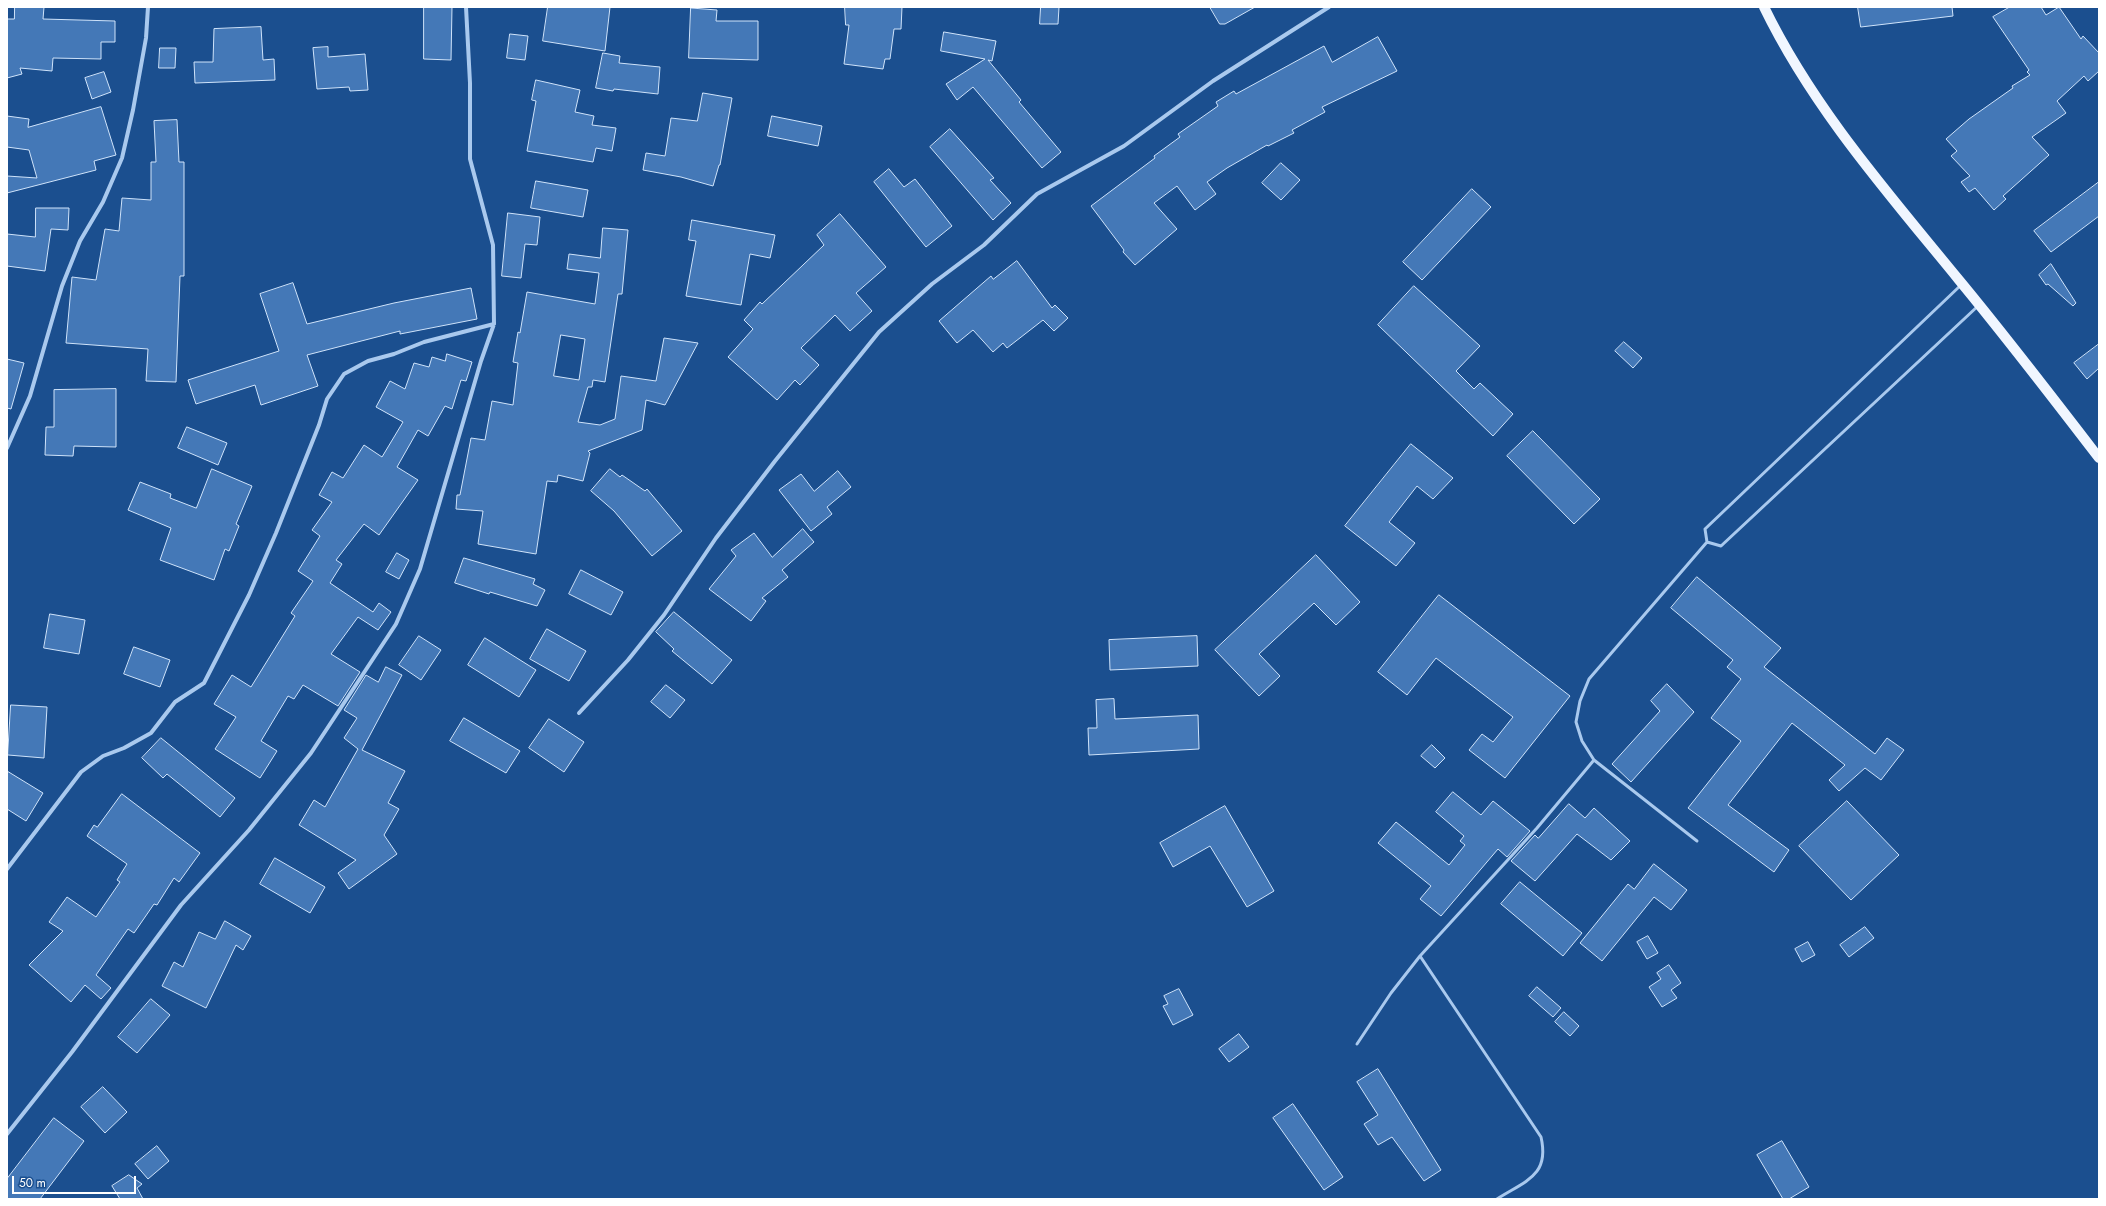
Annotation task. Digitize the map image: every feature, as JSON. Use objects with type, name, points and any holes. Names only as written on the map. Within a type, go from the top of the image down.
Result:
[{"type":"main road","points":[[1764,7],[1811,90],[1842,135],[1979,306],[2030,367],[2099,458]]},
{"type":"street","points":[[7,448],[30,396],[62,286],[80,241],[103,202],[122,158],[133,110],[144,46],[148,7]]},
{"type":"street","points":[[7,1134],[72,1052],[181,905],[248,830],[311,753],[396,624],[420,569],[481,361],[494,324],[493,245],[470,159],[470,83],[466,7]]},
{"type":"street","points":[[580,713],[628,660],[664,615],[716,538],[775,461],[880,332],[932,284],[984,245],[1037,194],[1124,146],[1213,80],[1329,7]]},
{"type":"street","points":[[7,869],[81,772],[103,756],[124,748],[150,733],[175,702],[204,683],[248,595],[276,533],[319,425],[326,399],[344,374],[368,361],[394,354],[424,342],[494,324]]},
{"type":"lane","points":[[1697,840],[1594,760],[1582,741],[1576,722],[1580,701],[1589,679],[1707,542],[1705,529],[1962,284]]},
{"type":"lane","points":[[1707,542],[1721,546],[1979,306]]},
{"type":"lane","points":[[1357,1044],[1390,993],[1420,956],[1537,828],[1594,760]]},
{"type":"lane","points":[[1420,956],[1541,1137],[1543,1147],[1542,1161],[1538,1172],[1498,1199]]},
{"type":"building","points":[[15,7],[44,7],[43,19],[115,21],[115,42],[101,42],[101,59],[53,58],[52,71],[20,68],[22,74],[7,78],[7,19],[14,19]]},
{"type":"building","points":[[424,7],[452,7],[451,60],[424,59]]},
{"type":"building","points":[[548,7],[610,7],[605,51],[543,41]]},
{"type":"building","points":[[845,7],[902,7],[901,29],[894,29],[890,59],[885,59],[883,69],[844,64],[849,25],[846,25]]},
{"type":"building","points":[[1041,7],[1059,7],[1058,24],[1040,24]]},
{"type":"building","points":[[1210,7],[1255,7],[1225,24],[1220,24]]},
{"type":"building","points":[[1858,7],[1952,7],[1953,16],[1861,27]]},
{"type":"building","points":[[2010,7],[2041,7],[2046,15],[2059,7],[2081,39],[2083,36],[2099,53],[2099,71],[2088,81],[2084,76],[2057,101],[2066,113],[2032,137],[2049,155],[2003,196],[2006,199],[1994,210],[1975,188],[1969,192],[1961,182],[1970,176],[1951,156],[1957,151],[1946,139],[1969,119],[2013,88],[2012,86],[2030,75],[2027,72],[2029,70],[1993,17]]},
{"type":"building","points":[[691,8],[717,10],[716,21],[758,21],[758,60],[689,58]]},
{"type":"building","points":[[261,27],[263,60],[274,59],[275,80],[195,83],[194,62],[213,62],[214,29]]},
{"type":"building","points":[[944,32],[996,41],[992,61],[988,60],[1021,100],[1019,102],[1061,152],[1042,168],[973,87],[957,100],[946,84],[985,59],[941,51]]},
{"type":"building","points":[[510,34],[528,36],[525,60],[507,58]]},
{"type":"building","points":[[1378,37],[1397,71],[1322,107],[1325,112],[1292,130],[1294,133],[1268,146],[1267,145],[1227,168],[1207,182],[1216,194],[1195,210],[1177,186],[1154,203],[1177,229],[1135,265],[1123,252],[1124,250],[1091,206],[1155,158],[1154,156],[1180,137],[1178,134],[1218,106],[1216,102],[1234,91],[1236,94],[1324,46],[1332,62]]},
{"type":"building","points":[[328,47],[328,57],[365,54],[368,90],[350,91],[349,87],[317,89],[313,48]]},
{"type":"building","points":[[160,48],[176,48],[175,68],[159,68]]},
{"type":"building","points":[[603,53],[620,56],[619,63],[660,67],[658,94],[614,89],[613,91],[596,88]]},
{"type":"building","points":[[104,72],[111,92],[92,99],[85,78]]},
{"type":"building","points":[[536,80],[580,90],[575,112],[594,116],[592,125],[616,128],[612,151],[596,148],[593,162],[527,151],[536,101],[532,100]]},
{"type":"building","points":[[703,93],[732,98],[720,165],[713,186],[681,177],[643,170],[646,153],[665,156],[671,118],[697,121]]},
{"type":"building","points":[[101,107],[116,155],[94,161],[96,170],[7,193],[7,176],[37,178],[29,150],[7,147],[7,116],[29,119],[28,127]]},
{"type":"building","points":[[772,116],[822,126],[818,146],[768,136]]},
{"type":"building","points":[[177,120],[179,162],[184,162],[184,276],[180,276],[176,382],[146,381],[148,349],[66,343],[72,277],[96,280],[105,229],[119,231],[122,198],[151,200],[151,162],[156,162],[154,121]]},
{"type":"building","points":[[950,129],[994,178],[990,180],[1011,203],[993,220],[930,147]]},
{"type":"building","points":[[1281,163],[1300,180],[1281,200],[1262,183]]},
{"type":"building","points":[[889,169],[904,187],[915,179],[952,226],[926,247],[874,182]]},
{"type":"building","points":[[536,181],[588,190],[583,217],[531,208]]},
{"type":"building","points":[[2099,182],[2099,216],[2051,252],[2034,231]]},
{"type":"building","points":[[1472,189],[1491,207],[1422,280],[1403,262]]},
{"type":"building","points":[[36,208],[69,208],[68,230],[51,229],[45,271],[7,266],[7,234],[35,237]]},
{"type":"building","points":[[508,213],[540,217],[537,245],[525,244],[521,278],[502,276]]},
{"type":"building","points":[[840,214],[886,267],[856,293],[872,311],[850,331],[835,315],[801,348],[819,365],[800,385],[795,380],[777,400],[728,357],[753,329],[744,320],[760,302],[762,304],[824,245],[817,235]]},
{"type":"building","points":[[692,220],[775,235],[770,258],[750,254],[741,305],[686,296],[696,241],[689,240]]},
{"type":"building","points":[[603,228],[628,230],[622,294],[618,294],[605,382],[593,380],[592,387],[588,387],[578,422],[600,425],[615,419],[621,376],[656,381],[664,338],[698,343],[665,405],[646,400],[642,430],[588,451],[590,453],[583,481],[558,475],[557,482],[547,481],[536,554],[478,544],[483,511],[456,509],[457,495],[460,495],[471,438],[485,440],[492,401],[513,405],[518,363],[513,362],[527,292],[595,304],[599,273],[567,269],[569,254],[600,258]],"holes":[[[561,335],[585,339],[579,380],[554,376]]]},
{"type":"building","points":[[1017,261],[1052,308],[1055,305],[1068,318],[1054,331],[1043,320],[1007,348],[1003,343],[993,352],[973,330],[957,343],[939,321],[991,276],[993,279]]},
{"type":"building","points":[[2051,264],[2076,303],[2073,306],[2048,284],[2046,285],[2039,275]]},
{"type":"building","points":[[293,283],[307,324],[394,303],[471,288],[477,319],[400,334],[400,331],[307,355],[318,386],[261,405],[255,385],[196,404],[188,380],[279,351],[260,294]]},
{"type":"building","points":[[1414,286],[1480,346],[1456,371],[1474,389],[1480,383],[1513,414],[1493,436],[1378,325]]},
{"type":"building","points":[[1624,342],[1642,358],[1633,368],[1615,351]]},
{"type":"building","points":[[2099,344],[2099,368],[2087,379],[2074,363]]},
{"type":"building","points":[[447,354],[472,362],[466,381],[461,380],[452,409],[445,406],[428,436],[418,430],[397,467],[418,480],[379,535],[364,524],[336,560],[342,564],[330,583],[373,612],[379,603],[391,612],[378,630],[358,617],[331,654],[360,672],[338,706],[303,685],[294,699],[288,696],[261,741],[277,751],[260,778],[215,749],[236,717],[214,704],[232,675],[251,687],[295,616],[291,613],[313,581],[298,571],[320,536],[312,530],[332,502],[319,495],[332,472],[343,478],[364,445],[382,457],[403,422],[376,407],[390,381],[405,389],[414,363],[429,367],[432,357],[445,361]]},
{"type":"building","points":[[7,359],[24,363],[11,409],[7,408]]},
{"type":"building","points":[[116,389],[116,447],[74,446],[73,456],[45,455],[46,427],[54,427],[54,390]]},
{"type":"building","points":[[187,427],[227,443],[218,465],[178,448]]},
{"type":"building","points":[[1533,431],[1600,499],[1574,524],[1507,456]]},
{"type":"building","points":[[1411,444],[1453,478],[1433,499],[1417,486],[1389,522],[1415,543],[1396,566],[1345,526]]},
{"type":"building","points":[[212,469],[252,486],[236,524],[239,526],[229,551],[225,549],[214,580],[160,560],[171,528],[128,510],[140,482],[171,494],[170,498],[196,508]]},
{"type":"building","points":[[610,469],[620,477],[622,475],[645,491],[647,489],[682,531],[652,556],[614,511],[591,491]]},
{"type":"building","points":[[838,471],[851,487],[827,507],[832,514],[811,531],[779,490],[801,474],[814,491]]},
{"type":"building","points":[[803,529],[814,542],[782,570],[788,577],[762,598],[766,601],[751,621],[709,589],[736,556],[731,550],[754,533],[772,557]]},
{"type":"building","points":[[397,553],[409,560],[399,579],[386,572]]},
{"type":"building","points":[[1316,555],[1360,602],[1336,625],[1314,603],[1259,654],[1280,676],[1259,696],[1215,650]]},
{"type":"building","points":[[464,558],[535,579],[533,584],[545,590],[537,606],[490,592],[489,594],[455,583]]},
{"type":"building","points":[[581,570],[623,592],[611,615],[569,594]]},
{"type":"building","points":[[1697,577],[1781,648],[1764,667],[1875,754],[1887,738],[1904,750],[1881,780],[1865,768],[1839,791],[1829,780],[1845,765],[1792,723],[1728,805],[1789,850],[1774,872],[1688,808],[1741,741],[1711,718],[1741,679],[1727,667],[1733,660],[1671,608]]},
{"type":"building","points":[[1439,595],[1570,696],[1505,778],[1469,750],[1482,734],[1493,742],[1513,717],[1436,658],[1407,695],[1378,672]]},
{"type":"building","points":[[674,612],[732,660],[712,684],[672,651],[674,649],[656,632]]},
{"type":"building","points":[[50,614],[85,620],[79,654],[44,648]]},
{"type":"building","points":[[547,629],[586,651],[569,681],[530,659]]},
{"type":"building","points":[[419,636],[441,650],[421,680],[399,665]]},
{"type":"building","points":[[1197,636],[1198,666],[1110,670],[1109,640]]},
{"type":"building","points":[[485,638],[536,670],[519,697],[468,665]]},
{"type":"building","points":[[134,647],[170,660],[160,687],[124,674]]},
{"type":"building","points":[[386,667],[402,675],[362,750],[405,771],[388,803],[399,809],[384,835],[397,854],[349,889],[338,873],[356,860],[299,825],[314,800],[325,807],[358,749],[344,738],[357,718],[344,710],[366,675],[378,682]]},
{"type":"building","points":[[1667,684],[1694,712],[1631,782],[1612,764],[1660,711],[1651,701]]},
{"type":"building","points":[[666,685],[685,700],[670,718],[651,702]]},
{"type":"building","points":[[1114,699],[1115,719],[1198,715],[1199,749],[1089,755],[1088,728],[1097,728],[1096,700]]},
{"type":"building","points":[[11,705],[47,707],[44,758],[8,755]]},
{"type":"building","points":[[464,718],[520,751],[506,773],[450,741]]},
{"type":"building","points":[[549,719],[584,742],[564,772],[529,748]]},
{"type":"building","points":[[161,738],[235,798],[220,817],[167,774],[163,778],[142,758]]},
{"type":"building","points":[[1432,745],[1445,758],[1435,768],[1421,756]]},
{"type":"building","points":[[7,771],[43,793],[26,821],[7,809]]},
{"type":"building","points":[[1453,792],[1481,815],[1493,801],[1530,831],[1507,857],[1498,849],[1441,916],[1420,899],[1431,886],[1378,843],[1396,822],[1449,865],[1465,845],[1460,841],[1464,836],[1436,812]]},
{"type":"building","points":[[122,794],[200,853],[179,882],[174,878],[157,905],[154,904],[134,933],[128,929],[96,975],[111,988],[101,999],[85,985],[71,1002],[29,965],[63,931],[49,922],[67,897],[96,917],[120,882],[117,880],[127,864],[87,836],[94,825],[97,827]]},
{"type":"building","points":[[1847,801],[1899,855],[1851,900],[1799,846]]},
{"type":"building","points":[[1569,804],[1585,818],[1594,808],[1630,841],[1611,860],[1577,834],[1535,881],[1511,861],[1535,835],[1538,838]]},
{"type":"building","points":[[1225,806],[1274,891],[1247,907],[1210,846],[1173,867],[1160,843]]},
{"type":"building","points":[[275,858],[325,887],[310,913],[260,884]]},
{"type":"building","points":[[1654,864],[1687,890],[1671,910],[1654,897],[1602,961],[1580,943],[1628,884],[1634,889]]},
{"type":"building","points":[[1520,882],[1582,933],[1563,956],[1501,904]]},
{"type":"building","points":[[225,921],[251,936],[243,950],[236,945],[206,1008],[162,986],[174,962],[183,967],[199,932],[215,939]]},
{"type":"building","points":[[1865,927],[1874,938],[1849,957],[1840,945]]},
{"type":"building","points":[[1648,936],[1658,953],[1647,959],[1637,942]]},
{"type":"building","points":[[1808,942],[1815,955],[1802,962],[1795,949]]},
{"type":"building","points":[[1669,965],[1681,983],[1671,990],[1677,998],[1662,1007],[1649,987],[1661,979],[1657,973]]},
{"type":"building","points":[[1537,987],[1561,1008],[1553,1017],[1529,996]]},
{"type":"building","points":[[1179,989],[1193,1015],[1173,1025],[1163,1006],[1168,1004],[1164,996]]},
{"type":"building","points":[[151,999],[170,1015],[137,1053],[118,1037]]},
{"type":"building","points":[[1564,1012],[1579,1026],[1570,1036],[1555,1022]]},
{"type":"building","points":[[1239,1034],[1249,1047],[1229,1062],[1219,1049]]},
{"type":"building","points":[[1378,1069],[1441,1170],[1424,1181],[1392,1137],[1378,1145],[1364,1124],[1378,1115],[1357,1082]]},
{"type":"building","points":[[103,1087],[127,1112],[105,1133],[81,1107]]},
{"type":"building","points":[[1293,1104],[1343,1177],[1324,1190],[1273,1118]]},
{"type":"building","points":[[54,1118],[84,1141],[40,1199],[7,1199],[7,1179]]},
{"type":"building","points":[[1782,1141],[1809,1187],[1789,1199],[1783,1199],[1757,1155]]},
{"type":"building","points":[[157,1146],[169,1161],[148,1179],[135,1164]]},
{"type":"building","points":[[129,1175],[142,1184],[137,1188],[143,1199],[120,1199],[112,1186]]}]
